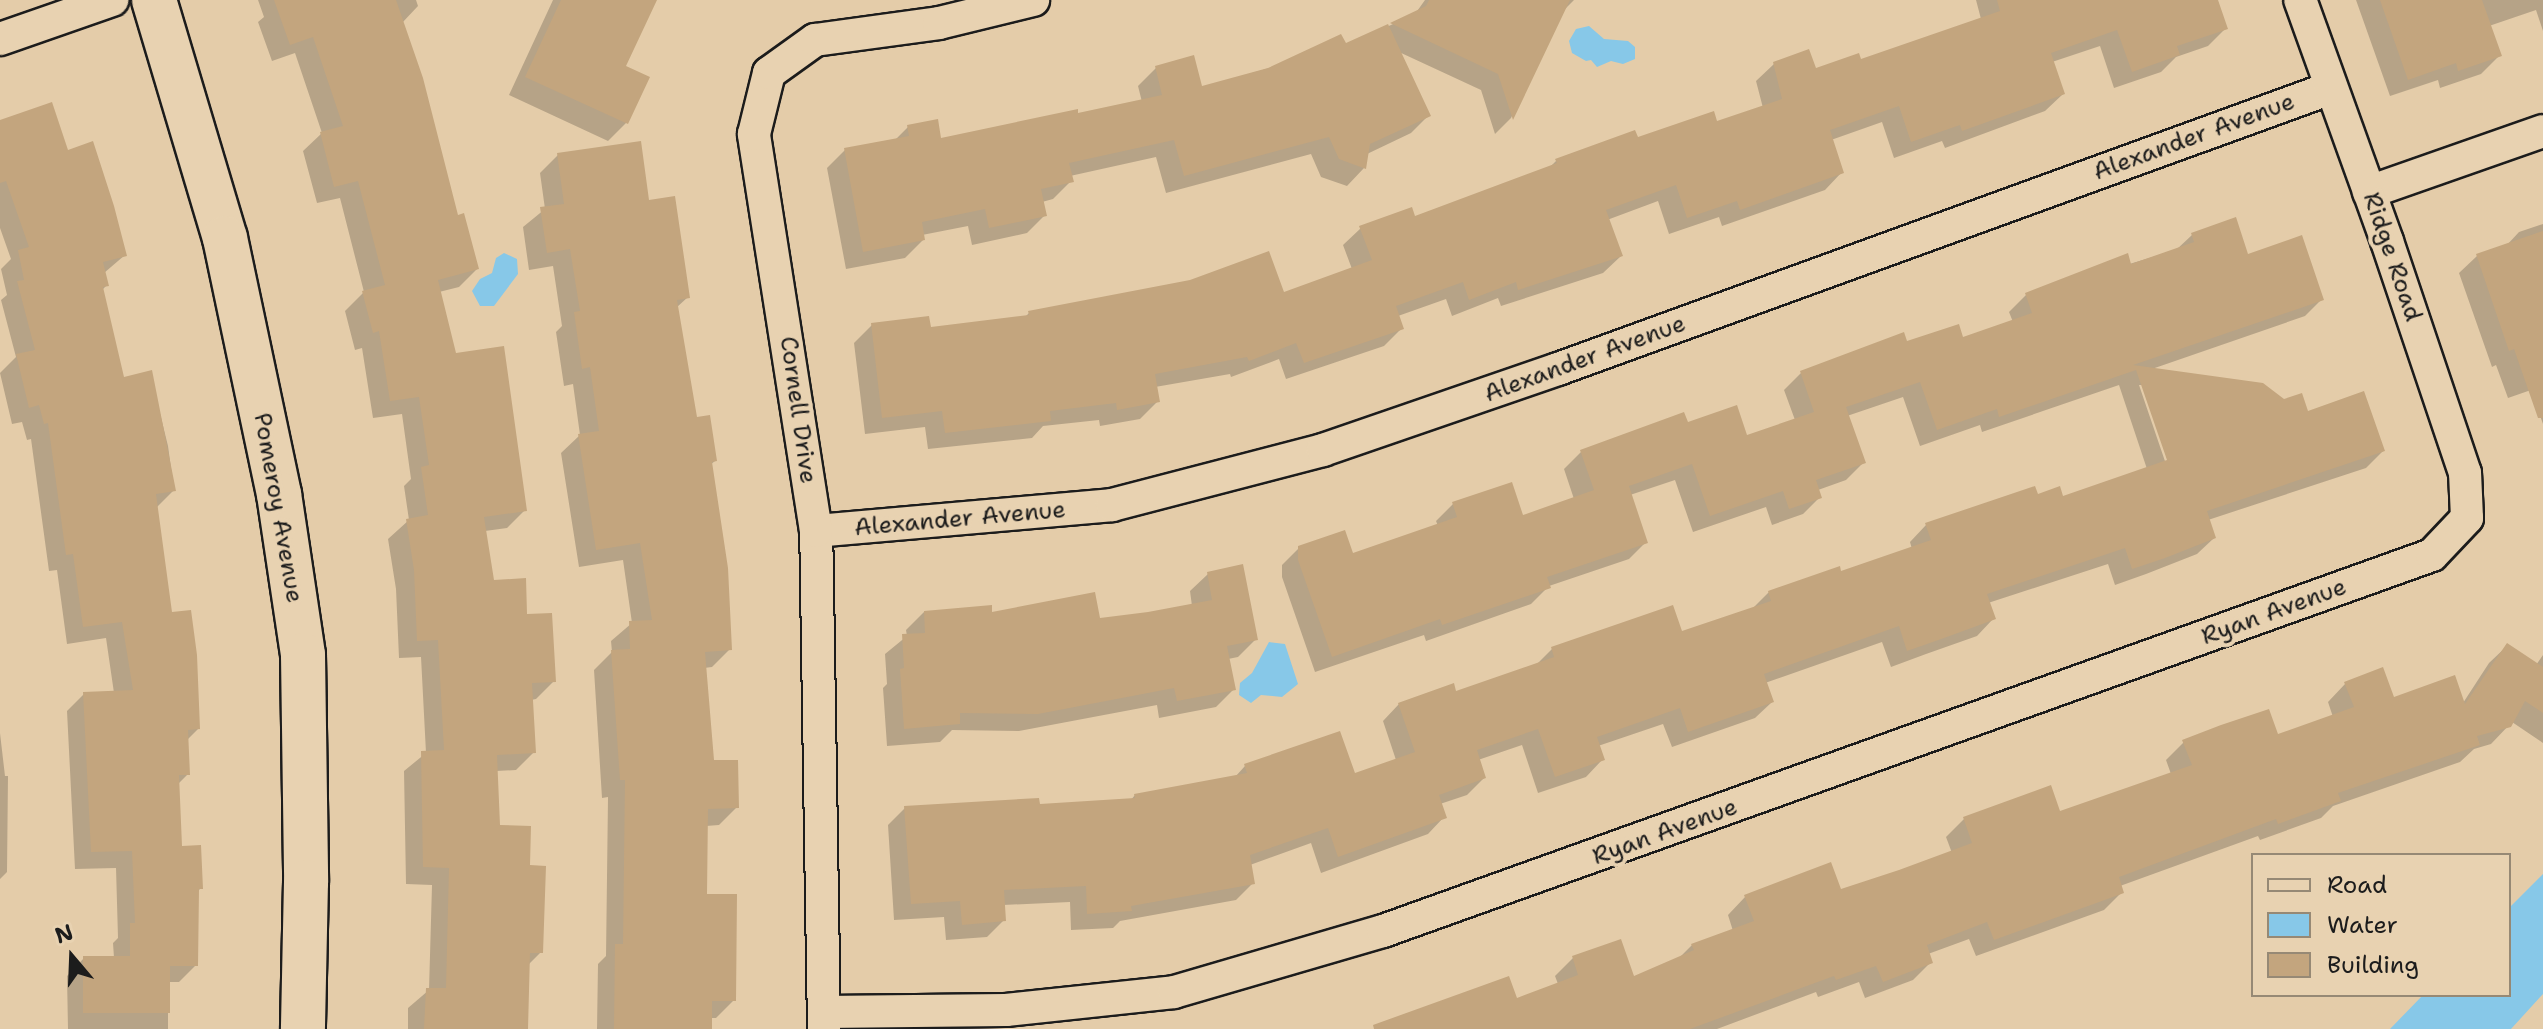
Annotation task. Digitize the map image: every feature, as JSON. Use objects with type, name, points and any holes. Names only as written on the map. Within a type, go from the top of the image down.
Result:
[{"type":"street","points":[[0,39],[112,0]]},
{"type":"street","name":"Pomeroy Avenue","points":[[154,0],[225,238],[279,494],[303,655],[306,882],[303,1029]]},
{"type":"street","name":"Cornell Drive","points":[[824,1021],[816,531],[754,134],[769,73],[815,40],[939,23],[1033,0]]},
{"type":"street","name":"Ridge Road","points":[[2300,0],[2465,473],[2467,518]]},
{"type":"street","name":"Alexander Avenue","points":[[816,531],[1112,505],[1323,450],[1558,369],[2331,88]]},
{"type":"street","points":[[2369,192],[2543,131]]},
{"type":"street","name":"Ryan Avenue","points":[[824,1021],[1006,1010],[1174,992],[1383,931],[2432,555],[2467,518]]},
{"type":"water","points":[[1589,26],[1604,39],[1628,41],[1635,47],[1635,59],[1623,64],[1611,61],[1597,67],[1591,60],[1586,61],[1572,53],[1569,41],[1576,29]]},
{"type":"water","points":[[504,253],[517,259],[518,274],[494,306],[480,306],[472,291],[480,279],[492,273],[496,258]]},
{"type":"water","points":[[1269,642],[1285,644],[1298,684],[1282,697],[1261,695],[1251,703],[1239,695],[1240,683],[1252,673]]},
{"type":"water","points":[[2543,874],[2543,994],[2511,1029],[2390,1029],[2421,997],[2511,997],[2511,906]]},
{"type":"building","points":[[274,0],[396,0],[423,78],[458,215],[464,213],[479,269],[438,280],[456,353],[504,346],[527,511],[484,517],[494,580],[526,578],[527,614],[552,613],[556,682],[532,683],[536,753],[497,755],[500,825],[531,826],[530,865],[546,866],[543,953],[530,953],[528,1029],[424,1029],[426,988],[446,988],[449,868],[423,867],[421,751],[444,750],[438,640],[417,641],[414,570],[406,519],[428,515],[421,467],[429,465],[419,397],[390,401],[379,331],[373,333],[362,291],[385,285],[358,181],[334,187],[320,132],[343,126],[313,37],[290,45]]},
{"type":"building","points":[[561,0],[657,0],[626,66],[650,77],[628,124],[525,77]]},
{"type":"building","points":[[1429,0],[1570,0],[1513,120],[1498,74],[1390,23],[1426,6]]},
{"type":"building","points":[[1997,0],[2218,0],[2228,29],[2177,46],[2180,55],[2132,72],[2117,30],[2051,53],[2065,94],[1962,131],[1960,125],[1911,142],[1899,106],[1830,130],[1844,173],[1740,210],[1737,201],[1687,218],[1676,185],[1606,210],[1623,256],[1518,290],[1516,282],[1469,300],[1463,282],[1396,306],[1404,329],[1304,363],[1296,343],[1249,361],[1247,357],[1155,374],[1160,402],[1117,410],[1116,403],[1050,411],[1051,421],[945,433],[942,411],[882,418],[871,323],[929,316],[931,327],[1029,315],[1028,311],[1190,280],[1269,251],[1284,292],[1372,260],[1359,226],[1412,207],[1415,216],[1635,130],[1638,137],[1714,111],[1717,121],[1782,99],[1773,62],[1809,49],[1816,68],[1859,53],[1861,59],[2000,11]]},
{"type":"building","points":[[2380,0],[2482,0],[2502,56],[2458,71],[2456,63],[2408,80]]},
{"type":"building","points":[[1388,24],[1431,116],[1370,144],[1366,169],[1339,159],[1329,137],[1184,176],[1174,140],[1069,163],[1074,182],[1041,189],[1047,216],[989,228],[985,209],[922,222],[925,240],[863,252],[844,148],[909,136],[907,125],[938,119],[941,138],[1162,95],[1155,66],[1194,55],[1202,86],[1268,68],[1341,34],[1346,43]]},
{"type":"building","points":[[52,102],[68,150],[93,141],[114,206],[127,256],[103,262],[109,286],[103,287],[124,377],[152,370],[176,491],[156,494],[172,612],[191,610],[197,655],[200,729],[188,730],[190,775],[179,775],[182,846],[201,845],[203,889],[199,889],[198,966],[170,966],[170,1013],[83,1013],[83,956],[130,956],[130,923],[135,923],[132,851],[91,852],[83,692],[133,690],[122,622],[83,627],[73,554],[66,555],[48,423],[44,424],[39,405],[29,408],[16,354],[35,350],[17,281],[24,280],[18,250],[29,247],[6,181],[0,183],[0,120]]},
{"type":"building","points":[[641,141],[649,200],[675,196],[690,298],[677,300],[697,417],[710,415],[717,461],[712,462],[728,568],[732,650],[705,652],[714,760],[738,760],[739,808],[708,809],[707,894],[737,894],[736,1001],[712,1001],[712,1029],[614,1029],[615,944],[623,944],[625,780],[620,780],[611,650],[630,649],[629,621],[652,620],[640,543],[596,550],[578,434],[599,431],[590,367],[582,369],[574,312],[580,311],[570,249],[547,253],[540,207],[564,204],[557,153]]},
{"type":"building","points":[[2236,217],[2248,254],[2302,235],[2324,300],[2133,365],[2263,383],[2284,399],[2302,393],[2308,411],[2364,391],[2385,451],[2207,511],[2216,538],[2165,558],[2132,569],[2125,548],[1987,594],[1996,619],[1944,638],[1907,651],[1899,626],[1764,674],[1774,702],[1688,732],[1680,708],[1597,737],[1605,760],[1555,777],[1538,729],[1477,750],[1486,778],[1439,795],[1447,818],[1338,857],[1328,828],[1250,855],[1255,884],[1131,906],[1132,911],[1087,914],[1086,886],[1004,890],[1006,921],[962,925],[960,901],[911,904],[904,806],[1039,798],[1040,804],[1135,798],[1134,794],[1247,773],[1244,764],[1340,731],[1355,773],[1415,752],[1398,703],[1454,683],[1456,691],[1554,657],[1551,647],[1673,605],[1682,631],[1771,601],[1768,591],[1840,566],[1841,571],[1931,540],[1925,523],[2035,486],[2038,494],[2060,486],[2063,496],[2167,460],[2136,370],[1999,417],[1997,409],[1937,430],[1920,382],[1846,407],[1866,463],[1816,480],[1822,498],[1789,509],[1783,491],[1710,516],[1692,464],[1629,486],[1648,543],[1547,577],[1551,588],[1442,625],[1440,619],[1332,657],[1298,560],[1298,546],[1345,530],[1353,553],[1457,517],[1452,502],[1512,482],[1523,515],[1594,490],[1580,450],[1684,412],[1688,422],[1737,405],[1747,435],[1814,412],[1800,371],[1904,332],[1907,341],[1959,324],[1963,337],[2032,313],[2025,293],[2128,253],[2131,264],[2194,242],[2191,233]]},
{"type":"building","points":[[2543,231],[2543,418],[2538,418],[2514,349],[2509,351],[2476,254]]},
{"type":"building","points":[[1243,564],[1258,640],[1227,646],[1236,690],[1177,701],[1174,688],[1038,714],[960,713],[960,724],[904,729],[900,669],[904,668],[902,634],[925,633],[924,611],[992,605],[992,612],[1095,592],[1100,618],[1148,612],[1212,600],[1207,572]]},
{"type":"building","points":[[2507,643],[2543,667],[2543,713],[2525,701],[2511,727],[2477,736],[2480,745],[2338,793],[2341,801],[2278,824],[2276,819],[2119,877],[2124,893],[2066,914],[1994,940],[1987,922],[1927,945],[1933,963],[1883,982],[1876,966],[1836,980],[1834,976],[1690,1029],[1374,1029],[1373,1025],[1509,976],[1517,998],[1578,975],[1572,956],[1621,939],[1634,976],[1694,950],[1691,944],[1754,921],[1744,895],[1831,862],[1841,889],[1899,870],[1972,843],[1963,817],[2051,785],[2060,811],[2192,765],[2182,740],[2221,725],[2269,709],[2278,734],[2354,707],[2344,682],[2383,667],[2394,697],[2455,675],[2465,704]]}]
